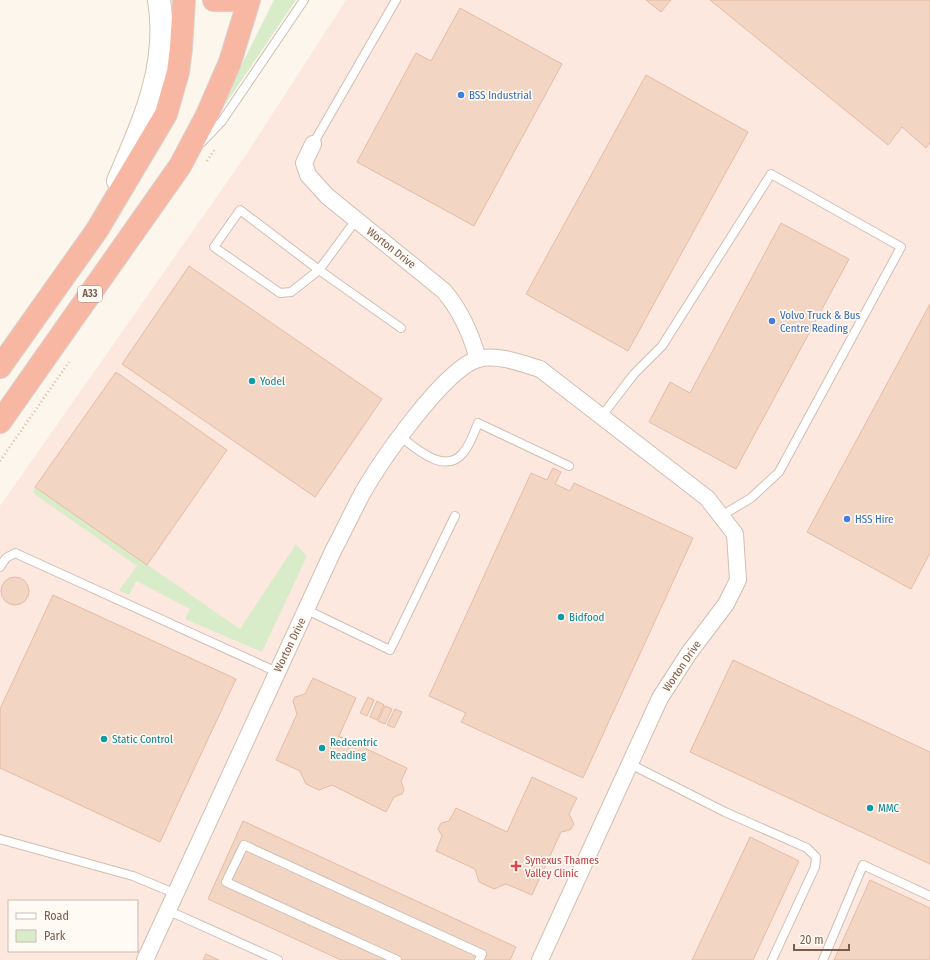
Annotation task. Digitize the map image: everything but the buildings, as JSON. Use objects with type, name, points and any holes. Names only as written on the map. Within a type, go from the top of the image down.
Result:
[{"type":"highway","points":[[0,367],[97,230],[166,114],[178,72],[182,48],[184,0]]},
{"type":"highway","points":[[214,0],[234,0]]},
{"type":"highway","name":"A33","points":[[0,422],[180,166],[207,115],[230,62],[249,0]]},
{"type":"street","points":[[97,230],[151,100],[161,55],[162,17],[159,0]]},
{"type":"street","name":"Worton Drive","points":[[314,144],[304,163],[308,175],[327,196],[444,291],[458,309],[465,323],[478,359]]},
{"type":"street","name":"Worton Drive","points":[[145,960],[174,893],[307,610],[333,551],[363,493],[425,405],[454,374],[478,359],[508,359],[540,369],[707,498],[735,534],[738,580],[726,604],[689,653],[660,698],[540,960]]},
{"type":"lane","points":[[180,166],[222,121],[304,0]]},
{"type":"lane","points":[[314,144],[396,0]]},
{"type":"lane","points":[[602,417],[634,374],[662,346],[771,174],[901,247],[779,472],[751,498],[721,516]]},
{"type":"lane","points":[[356,220],[319,270],[291,292],[280,293],[214,247],[240,210],[319,270],[402,328]]},
{"type":"lane","points":[[401,437],[435,460],[453,460],[464,452],[478,423],[569,466]]},
{"type":"lane","points":[[307,610],[390,650],[456,516]]},
{"type":"lane","points":[[0,567],[6,558],[15,553],[278,672]]},
{"type":"lane","points":[[630,764],[732,815],[807,848],[816,857],[815,867],[772,960]]},
{"type":"lane","points":[[0,839],[133,876],[174,893]]},
{"type":"lane","points":[[397,960],[226,882],[244,844],[482,954],[479,960]]},
{"type":"lane","points":[[822,960],[863,865],[930,896]]},
{"type":"lane","points":[[167,910],[278,960]]},
{"type":"shaded area","points":[[346,0],[930,0],[930,960],[0,960],[0,506],[246,155]]},
{"type":"green space","points":[[274,0],[296,0],[218,115],[217,114]]},
{"type":"green space","points":[[35,487],[240,629],[296,544],[307,556],[262,652],[185,619],[190,609],[136,581],[129,595],[119,590],[137,566],[33,493]]},
{"type":"place","name":"BSS Industrial","points":[[461,95]]},
{"type":"place","name":"Volvo Truck & Bus Centre Reading","points":[[772,321]]},
{"type":"place","name":"Yodel","points":[[252,381]]},
{"type":"place","name":"HSS Hire","points":[[847,519]]},
{"type":"place","name":"Bidfood","points":[[561,617]]},
{"type":"place","name":"Static Control","points":[[104,739]]},
{"type":"place","name":"Redcentric Reading","points":[[322,748]]},
{"type":"place","name":"MMC","points":[[870,808]]},
{"type":"place","name":"Synexus Thames Valley Clinic","points":[[516,866]]}]
